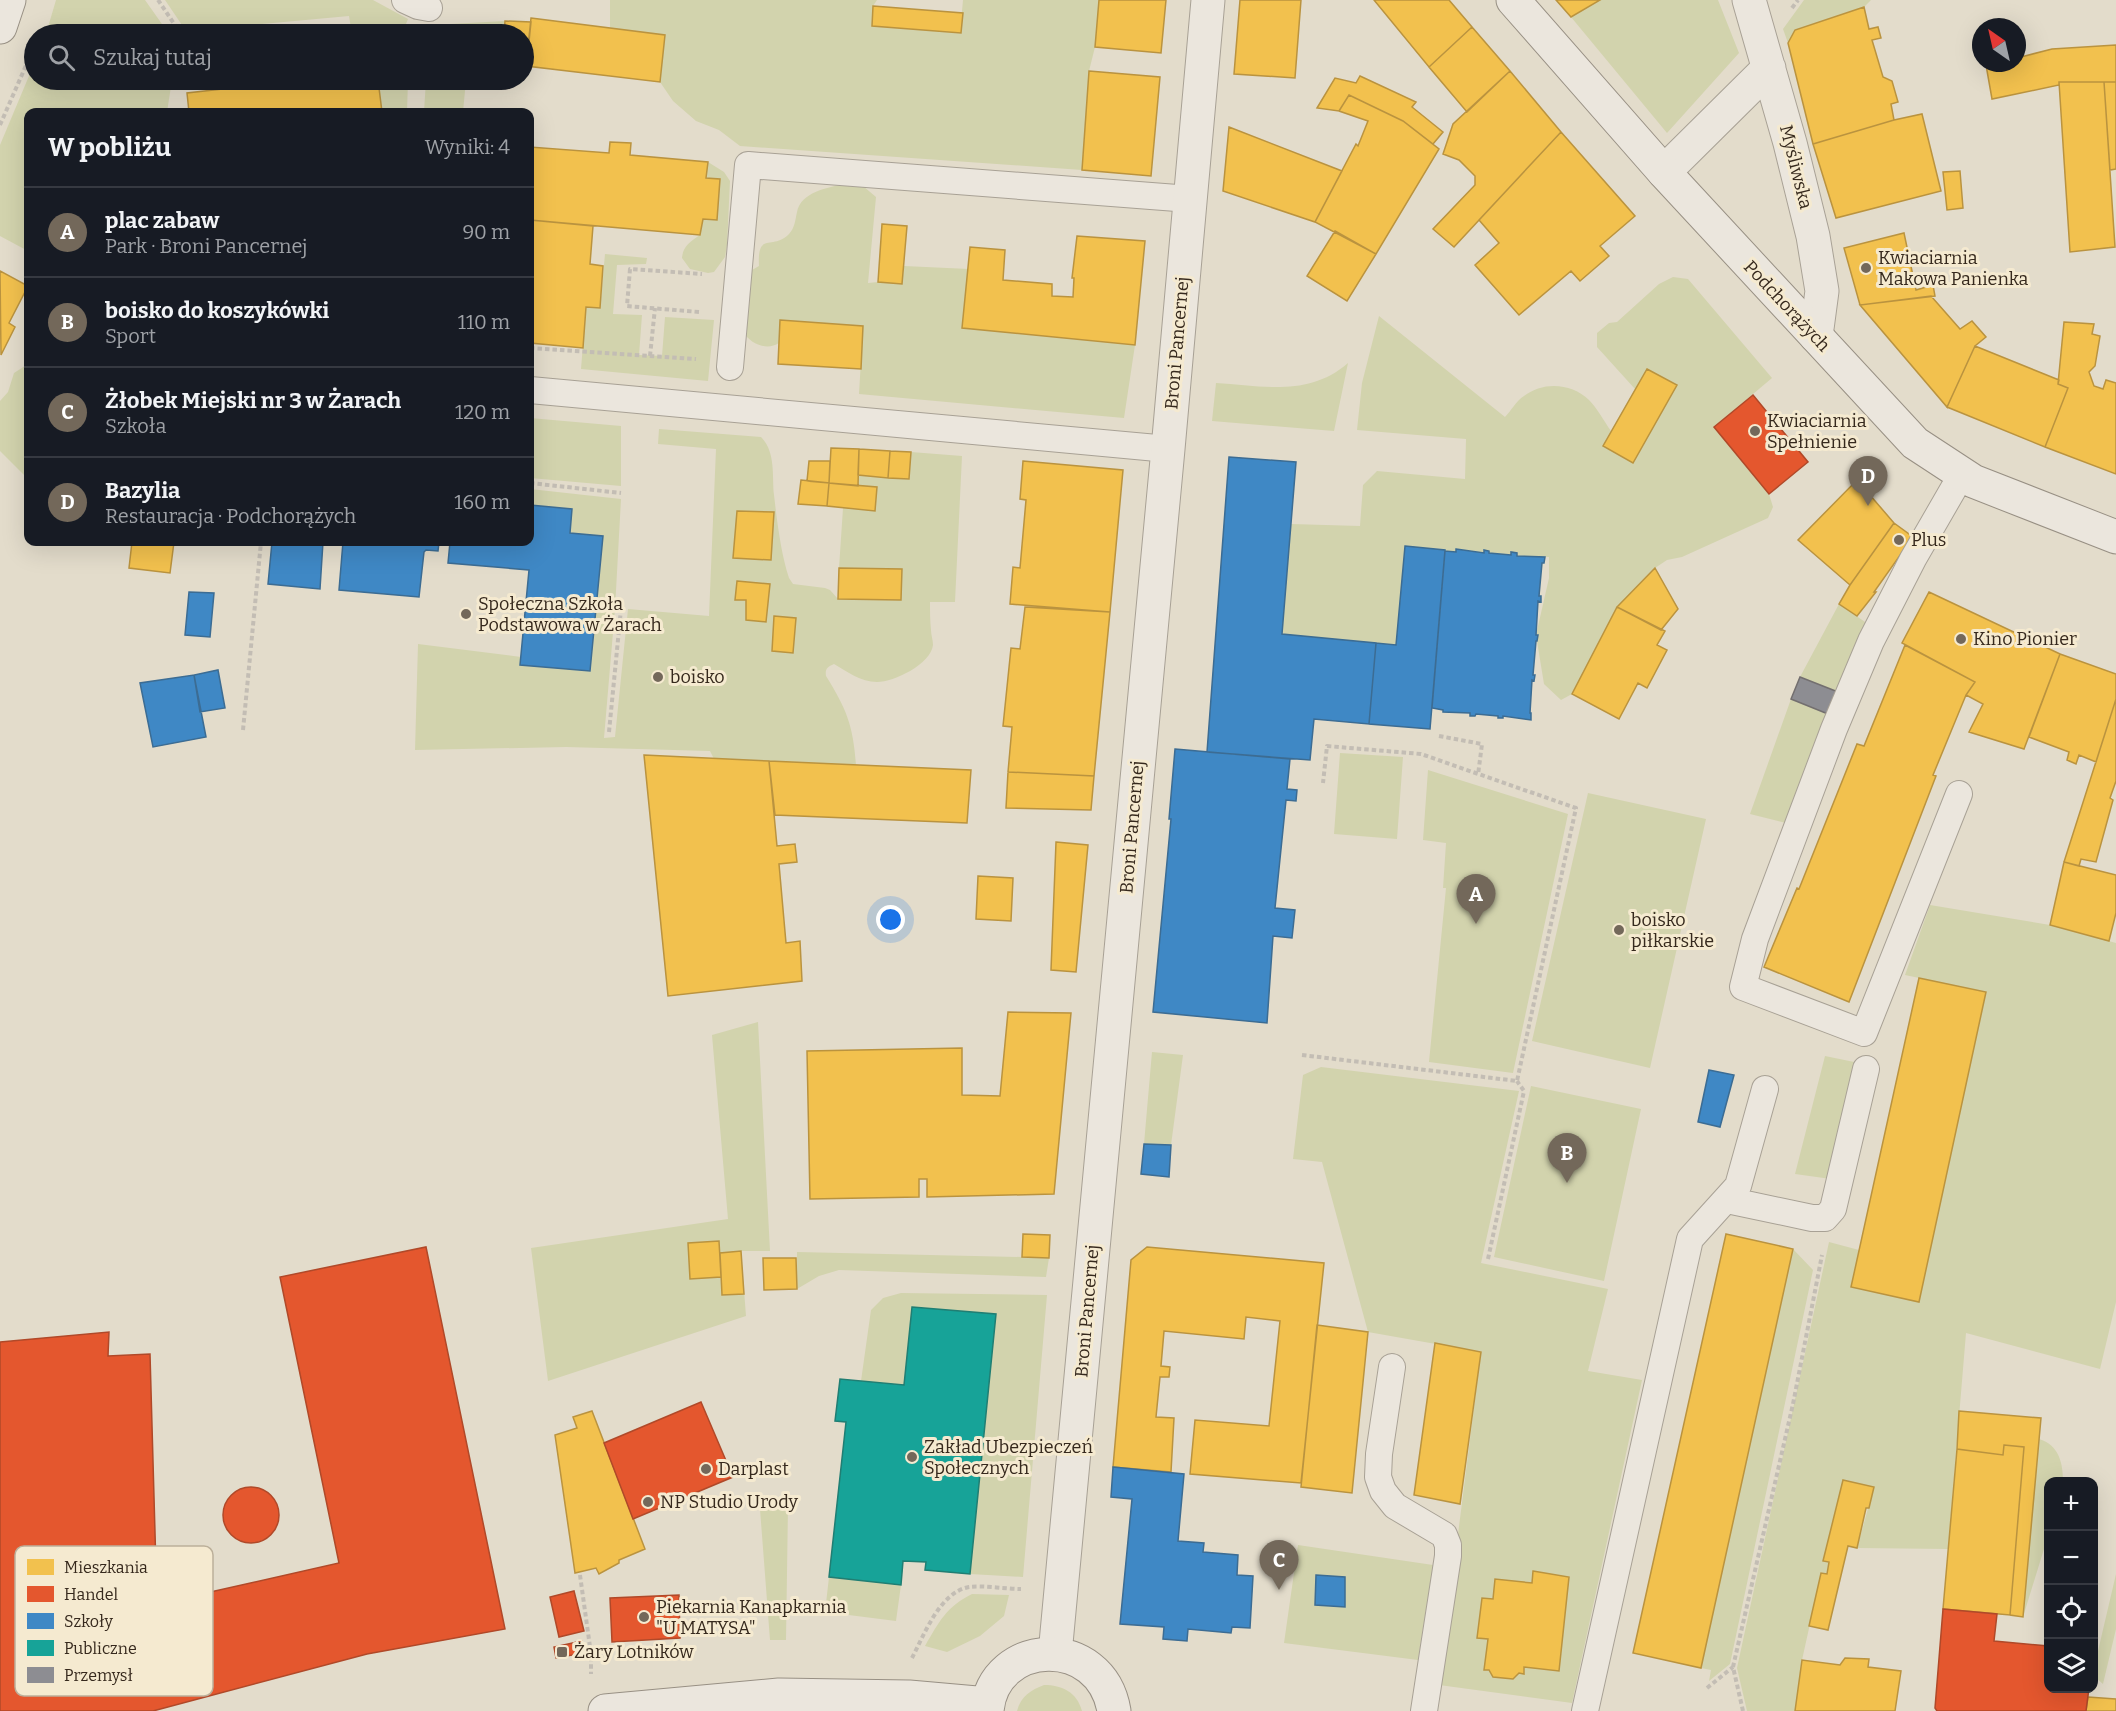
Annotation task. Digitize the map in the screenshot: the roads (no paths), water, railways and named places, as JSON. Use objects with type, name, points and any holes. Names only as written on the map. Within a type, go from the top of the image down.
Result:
[{"type":"street","points":[[0,27],[9,0]]},
{"type":"street","name":"Broni Pancernej","points":[[1055,1653],[1208,0]]},
{"type":"street","name":"Podchorążych","points":[[1513,0],[1664,172],[1915,442],[1973,481],[2116,537]]},
{"type":"street","name":"Myśliwska","points":[[1749,0],[1803,191],[1813,236],[1822,291],[1816,336]]},
{"type":"street","points":[[1664,172],[1769,68]]},
{"type":"street","points":[[605,1711],[779,1695],[909,1696],[988,1708],[994,1687],[1005,1672],[1020,1661],[1037,1655],[1055,1653],[1074,1658],[1090,1667],[1103,1682],[1112,1699],[1114,1711]]},
{"type":"lane","points":[[405,0],[429,8]]},
{"type":"lane","points":[[730,364],[748,165],[1190,199]]},
{"type":"lane","points":[[534,390],[1168,449]]},
{"type":"lane","points":[[1959,794],[1864,1033],[1743,987],[1755,939],[1843,707],[1871,641],[1913,559],[1962,474]]},
{"type":"lane","points":[[1727,1200],[1812,1218],[1825,1218],[1833,1209],[1866,1069]]},
{"type":"lane","points":[[1585,1711],[1690,1239],[1738,1186],[1765,1089]]},
{"type":"lane","points":[[1392,1367],[1378,1454],[1378,1477],[1383,1491],[1395,1506],[1444,1535],[1448,1545],[1424,1711]]},
{"type":"place","name":"Kwiaciarnia Makowa Panienka","points":[[1866,268]]},
{"type":"place","name":"Kwiaciarnia Spełnienie","points":[[1755,431]]},
{"type":"place","name":"Bazylia","points":[[1868,506]]},
{"type":"place","name":"Plus","points":[[1899,540]]},
{"type":"place","name":"Społeczna Szkoła Podstawowa w Żarach","points":[[466,614]]},
{"type":"place","name":"Kino Pionier","points":[[1961,639]]},
{"type":"place","name":"boisko","points":[[658,677]]},
{"type":"place","name":"plac zabaw","points":[[1476,924]]},
{"type":"place","name":"boisko piłkarskie","points":[[1619,930]]},
{"type":"place","name":"boisko do koszykówki","points":[[1567,1183]]},
{"type":"place","name":"Zakład Ubezpieczeń Społecznych","points":[[912,1457]]},
{"type":"place","name":"Darplast","points":[[706,1469]]},
{"type":"place","name":"NP Studio Urody","points":[[648,1502]]},
{"type":"place","name":"Żłobek Miejski nr 3 w Żarach","points":[[1279,1590]]},
{"type":"place","name":"Piekarnia Kanapkarnia \"U MATYSA\"","points":[[644,1617]]},
{"type":"place","name":"Żary Lotników","points":[[562,1652]]}]
